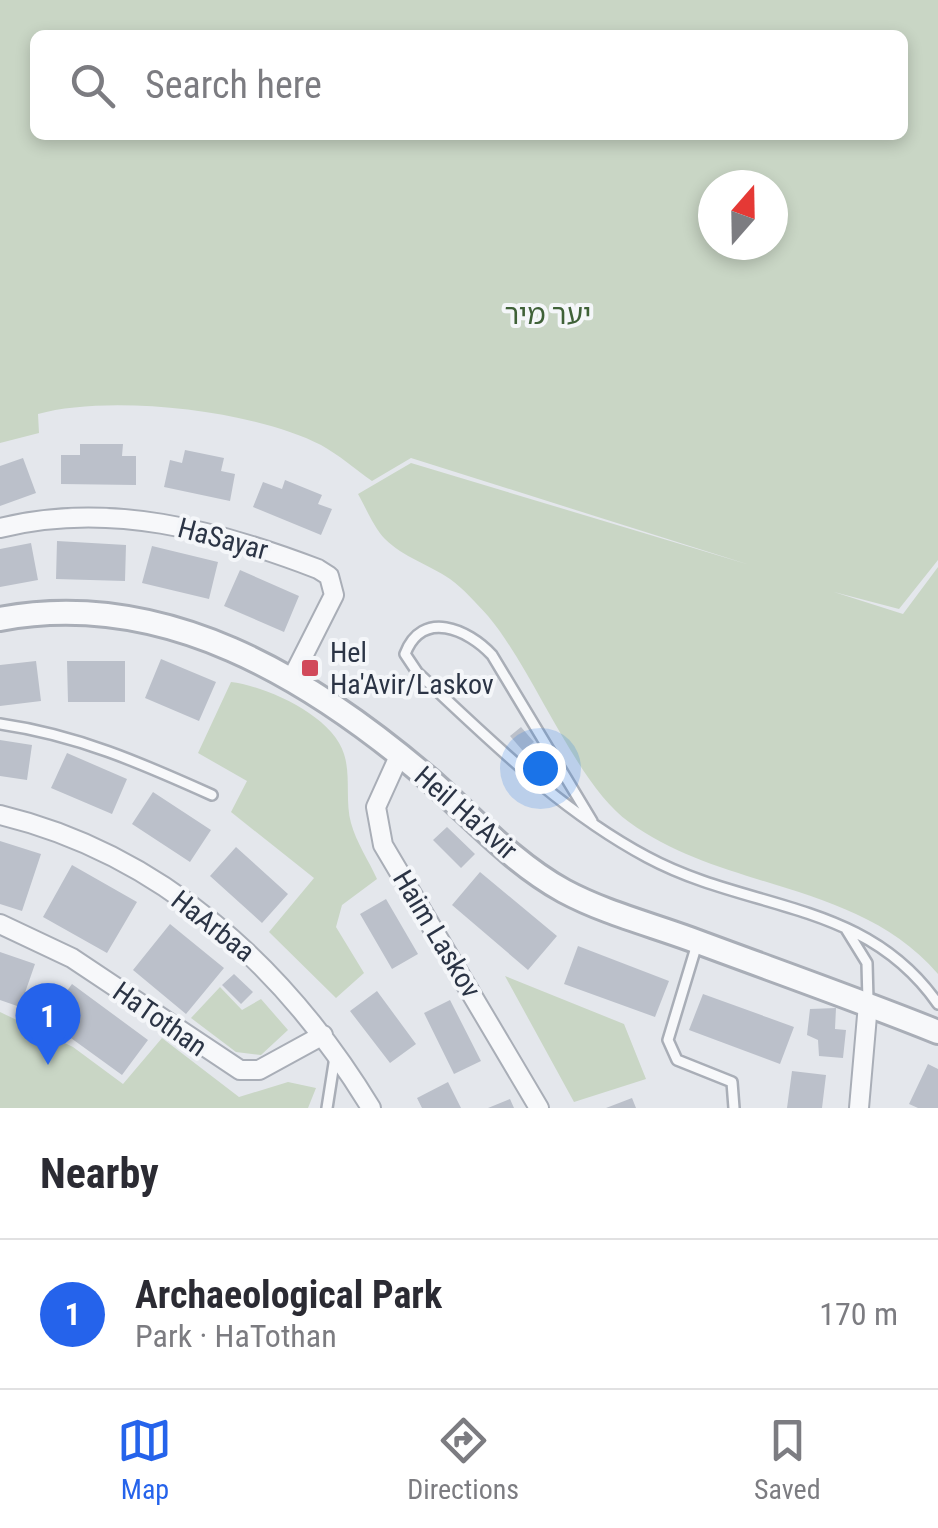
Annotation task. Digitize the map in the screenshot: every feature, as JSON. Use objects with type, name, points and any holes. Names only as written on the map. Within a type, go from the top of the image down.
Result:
[{"type":"street","name":"HaSayar","points":[[0,528],[74,516],[146,520],[224,538],[318,569],[329,576],[334,596],[292,678]]},
{"type":"street","name":"Heil Ha'Avir","points":[[0,619],[32,614],[94,614],[153,624],[229,646],[292,678],[400,754],[548,882],[583,900],[938,1032]]},
{"type":"street","name":"Haim Laskov","points":[[400,754],[376,806],[383,844],[539,1108]]},
{"type":"street","name":"HaArbaa","points":[[0,815],[68,835],[162,886],[252,954],[294,996],[371,1108]]},
{"type":"street","name":"HaTothan","points":[[0,924],[72,958],[240,1070],[268,1066],[323,1035]]},
{"type":"street","points":[[859,1108],[868,1004]]},
{"type":"lane","points":[[592,821],[492,655],[478,640],[460,630],[434,626],[422,631],[405,654],[417,672],[544,789],[592,821],[673,870],[841,924],[891,951],[938,1004]]},
{"type":"lane","points":[[0,724],[64,733],[104,746],[212,796]]},
{"type":"lane","points":[[841,924],[863,950],[868,1004]]},
{"type":"lane","points":[[697,942],[668,1040],[677,1060],[732,1082],[734,1108]]},
{"type":"lane","points":[[327,1108],[336,1054]]},
{"type":"green space","name":"יער מיר","points":[[0,0],[938,0],[938,560],[899,609],[834,592],[903,614],[938,567],[938,974],[905,943],[869,920],[706,862],[629,822],[591,781],[488,616],[450,579],[385,539],[358,494],[411,463],[750,565],[411,458],[372,481],[321,445],[259,423],[142,406],[103,405],[38,414],[39,433],[0,443]]},
{"type":"green space","points":[[231,682],[296,705],[327,727],[344,754],[351,823],[377,879],[342,905],[336,927],[364,973],[336,998],[269,932],[314,878],[231,812],[247,781],[198,753]]},
{"type":"green space","points":[[505,976],[624,1024],[646,1079],[574,1102]]},
{"type":"green space","points":[[220,987],[242,1010],[261,999],[288,1030],[261,1055],[236,1052],[191,1018]]},
{"type":"green space","points":[[0,1012],[73,1047],[123,1084],[162,1038],[239,1097],[288,1082],[316,1088],[308,1108],[0,1108]]},
{"type":"building","points":[[80,444],[123,444],[122,456],[136,456],[136,485],[61,484],[61,455],[80,455]]},
{"type":"building","points":[[185,450],[224,458],[221,471],[235,474],[230,501],[164,487],[170,460],[182,463]]},
{"type":"building","points":[[23,458],[36,493],[0,506],[0,466]]},
{"type":"building","points":[[285,480],[322,495],[318,504],[332,509],[321,535],[253,507],[263,482],[282,489]]},
{"type":"building","points":[[57,541],[126,545],[125,581],[56,579]]},
{"type":"building","points":[[31,543],[38,580],[0,587],[0,549]]},
{"type":"building","points":[[152,546],[218,562],[209,599],[142,583]]},
{"type":"building","points":[[240,570],[299,596],[284,632],[224,606]]},
{"type":"building","points":[[161,659],[216,682],[199,721],[145,698]]},
{"type":"building","points":[[36,661],[41,701],[0,706],[0,665]]},
{"type":"building","points":[[67,661],[125,661],[125,702],[68,702]]},
{"type":"building","points":[[521,727],[534,742],[523,751],[510,736]]},
{"type":"building","points":[[0,740],[32,745],[27,780],[0,776]]},
{"type":"building","points":[[67,753],[127,779],[112,814],[51,788]]},
{"type":"building","points":[[153,792],[211,830],[190,862],[132,824]]},
{"type":"building","points":[[447,827],[475,854],[461,868],[433,840]]},
{"type":"building","points":[[0,841],[41,854],[22,911],[0,904]]},
{"type":"building","points":[[236,847],[288,894],[262,923],[210,876]]},
{"type":"building","points":[[72,865],[137,902],[107,953],[43,917]]},
{"type":"building","points":[[480,872],[557,936],[528,970],[452,905]]},
{"type":"building","points":[[386,899],[418,954],[392,969],[360,914]]},
{"type":"building","points":[[170,924],[224,968],[186,1014],[133,970]]},
{"type":"building","points":[[578,946],[669,981],[655,1017],[564,984]]},
{"type":"building","points":[[0,952],[35,964],[20,1007],[0,1000]]},
{"type":"building","points":[[234,974],[253,992],[241,1004],[222,985]]},
{"type":"building","points":[[72,984],[148,1040],[122,1075],[46,1020]]},
{"type":"building","points":[[377,991],[416,1044],[390,1063],[350,1011]]},
{"type":"building","points":[[703,994],[794,1027],[780,1064],[689,1030]]},
{"type":"building","points":[[450,1000],[481,1061],[454,1074],[424,1013]]},
{"type":"building","points":[[836,1008],[835,1029],[846,1030],[843,1058],[819,1056],[818,1040],[807,1035],[810,1009]]},
{"type":"building","points":[[928,1064],[938,1069],[938,1108],[918,1108],[909,1104]]},
{"type":"building","points":[[792,1071],[826,1075],[822,1108],[787,1108]]},
{"type":"building","points":[[448,1082],[461,1108],[422,1108],[417,1098]]},
{"type":"building","points":[[632,1098],[636,1108],[606,1108]]},
{"type":"building","points":[[510,1099],[514,1108],[488,1108]]},
{"type":"place","name":"Hel Ha'Avir/Laskov","points":[[310,668]]},
{"type":"place","name":"Archaeological Park","points":[[48,1065]]}]
